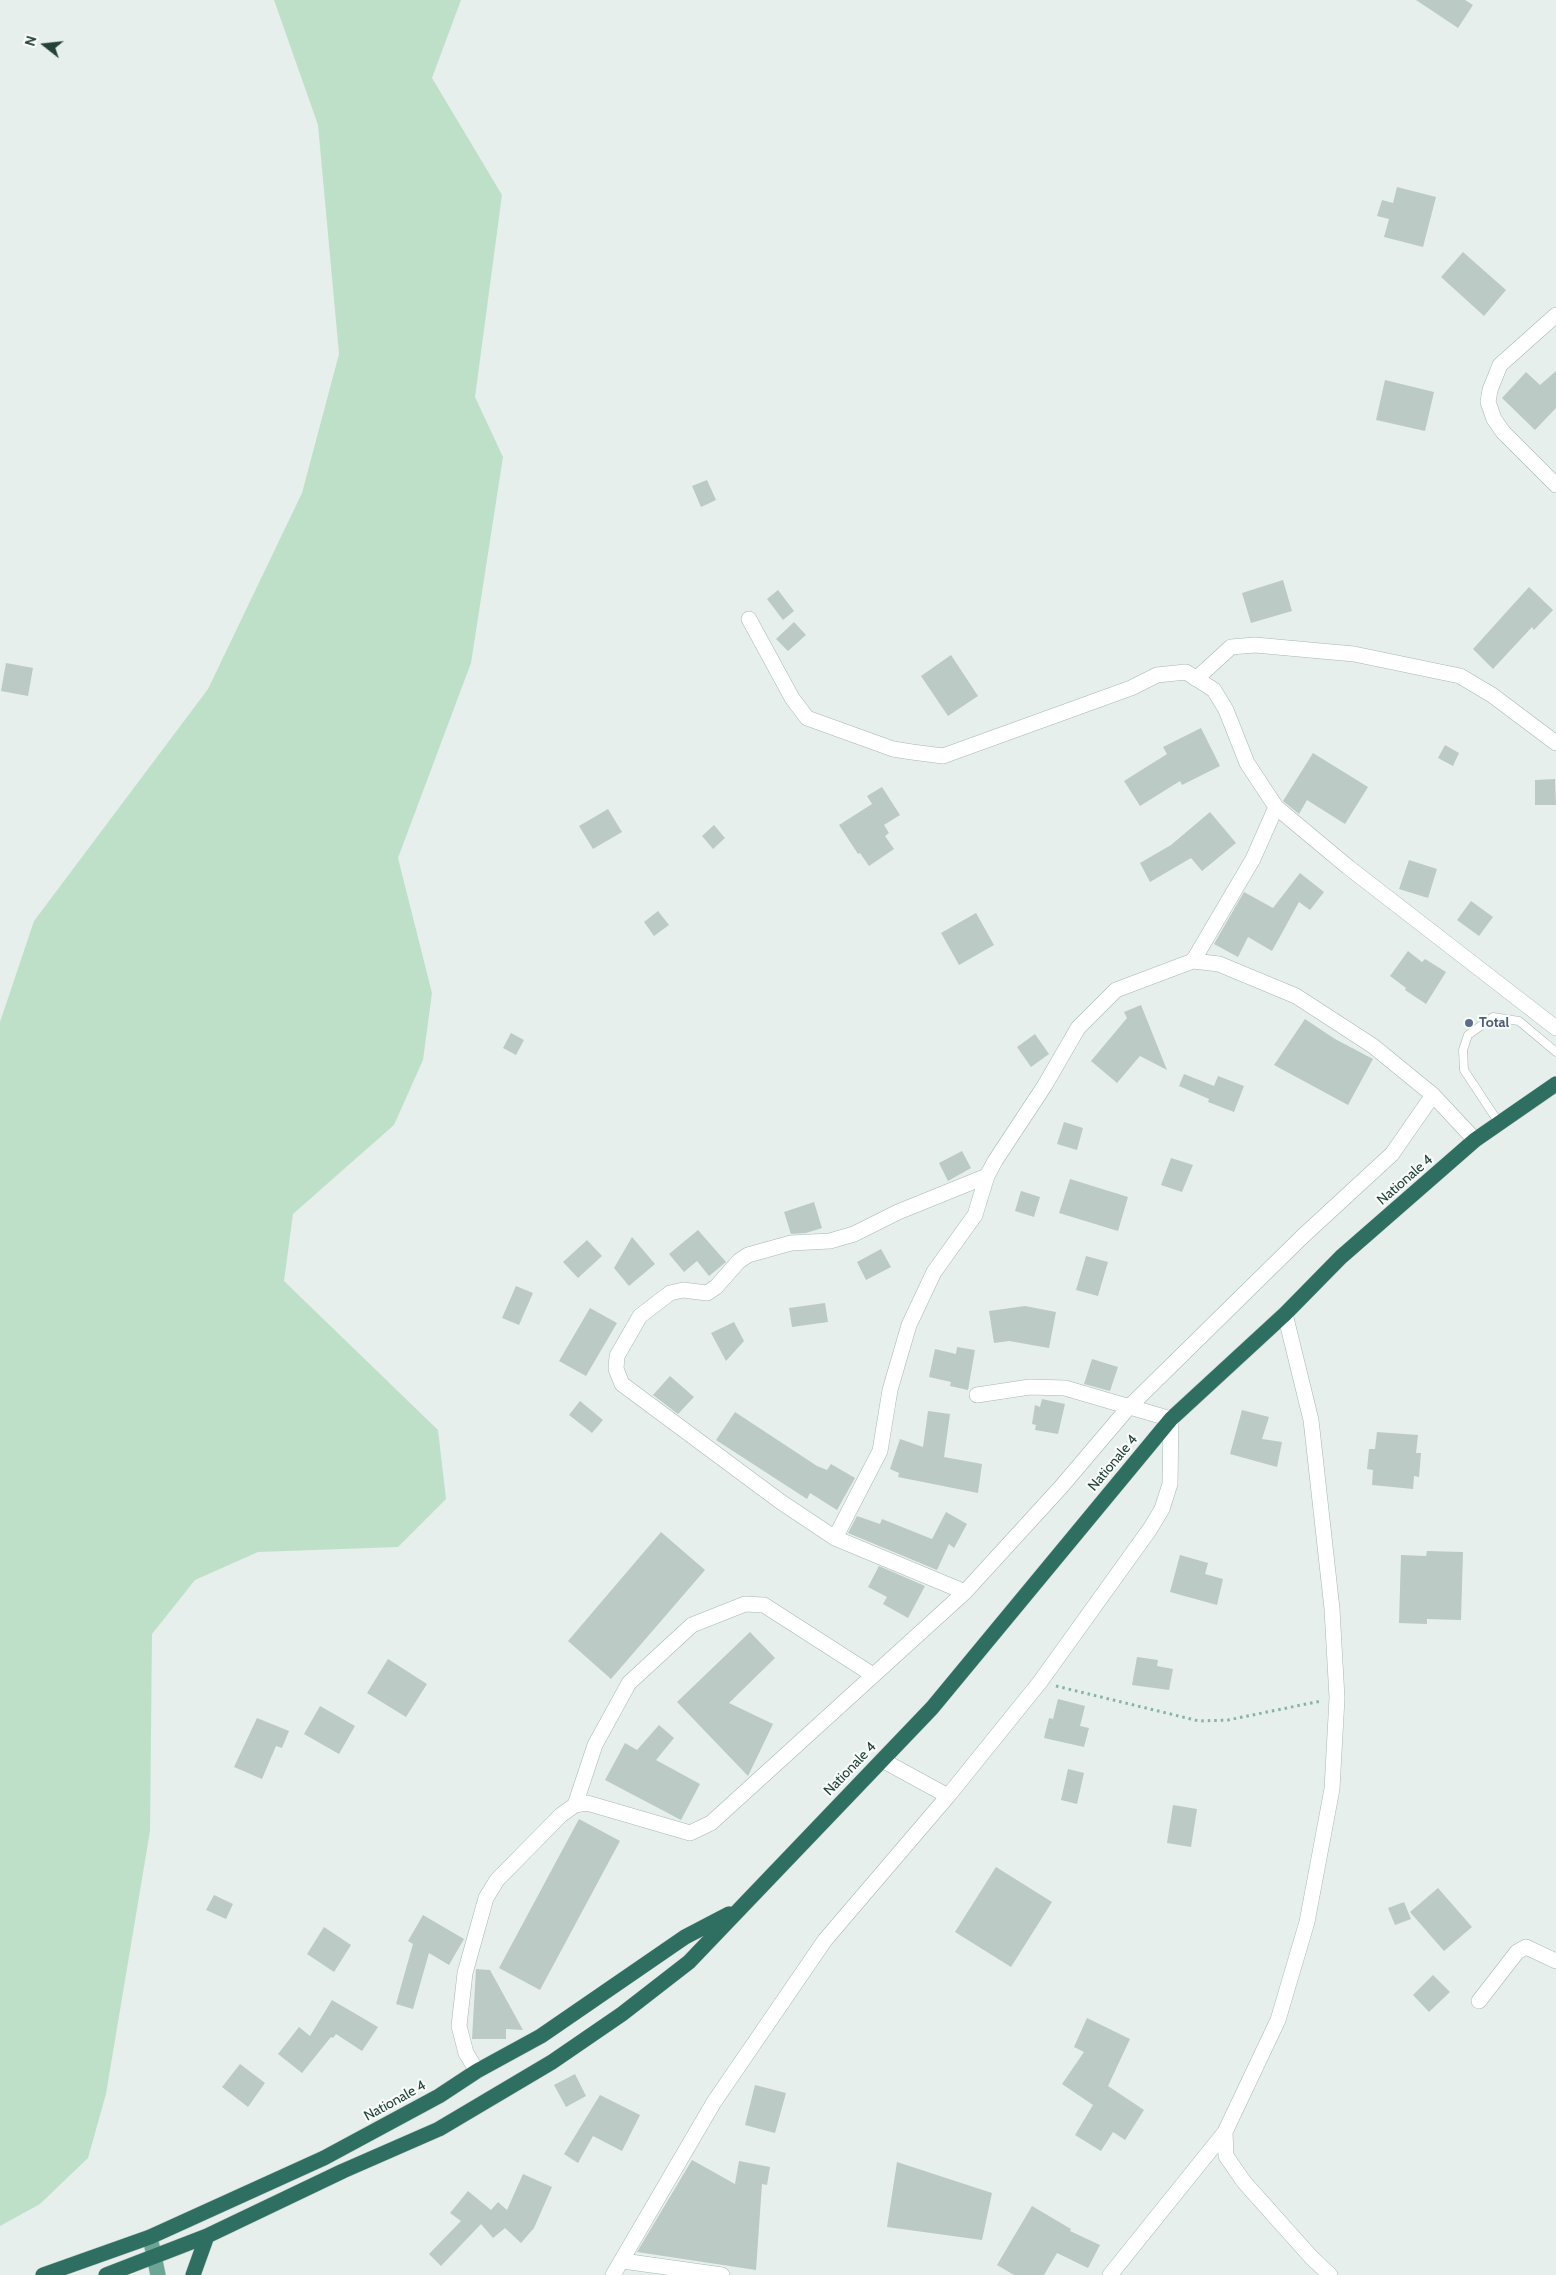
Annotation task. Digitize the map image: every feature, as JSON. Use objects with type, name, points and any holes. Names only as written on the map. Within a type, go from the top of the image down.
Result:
[{"type":"highway","name":"Nationale 4","points":[[113,2274],[207,2236],[343,2171],[439,2129],[552,2062],[622,2014],[689,1962],[932,1708],[1171,1418],[1285,1314],[1341,1257],[1475,1140],[1556,1084]]},
{"type":"highway","name":"Nationale 4","points":[[43,2275],[150,2237],[324,2158],[439,2096],[476,2071],[541,2036],[686,1937],[739,1909]]},
{"type":"highway","points":[[193,2275],[207,2236]]},
{"type":"main road","points":[[150,2237],[158,2275]]},
{"type":"main road","points":[[111,2252],[113,2274]]},
{"type":"street","points":[[1556,315],[1500,365],[1490,390],[1488,402],[1494,419],[1503,432],[1556,485]]},
{"type":"street","points":[[749,619],[792,698],[807,718],[893,749],[943,756],[1131,688],[1157,675],[1186,672],[1214,690],[1226,710],[1247,763],[1276,807],[1348,867],[1556,1028]]},
{"type":"street","points":[[1196,679],[1231,647],[1255,645],[1354,654],[1460,676],[1492,695],[1556,743]]},
{"type":"street","points":[[1193,961],[1253,859],[1276,807]]},
{"type":"street","points":[[835,1538],[880,1451],[890,1390],[909,1325],[934,1272],[975,1216],[987,1176],[1078,1028],[1116,990],[1193,961],[1219,964],[1296,996],[1373,1046],[1433,1095],[1475,1140]]},
{"type":"street","points":[[476,2071],[466,2053],[459,2026],[464,1973],[486,1898],[497,1880],[561,1815],[575,1806],[587,1804],[690,1833],[711,1823],[965,1592],[1061,1487],[1129,1407],[1296,1243],[1392,1154],[1433,1095]]},
{"type":"street","points":[[965,1592],[835,1538],[781,1502],[622,1384],[616,1369],[617,1356],[640,1316],[670,1293],[683,1290],[707,1293],[716,1287],[739,1261],[748,1255],[791,1244],[830,1241],[854,1234],[898,1212],[987,1176]]},
{"type":"street","points":[[1110,2275],[1225,2132],[1278,2020],[1307,1922],[1332,1789],[1337,1698],[1332,1609],[1311,1420],[1285,1314]]},
{"type":"street","points":[[613,2275],[623,2261],[714,2102],[825,1940],[948,1796],[1040,1682],[1150,1529],[1162,1509],[1170,1484],[1171,1418],[1065,1388],[1030,1387],[977,1396]]},
{"type":"street","points":[[575,1806],[595,1744],[629,1683],[692,1625],[745,1604],[764,1605],[873,1675]]},
{"type":"street","points":[[882,1760],[948,1796]]},
{"type":"street","points":[[1479,2001],[1517,1952],[1526,1948],[1556,1961]]},
{"type":"street","points":[[1225,2132],[1226,2156],[1244,2182],[1311,2257],[1330,2275]]},
{"type":"street","points":[[623,2261],[722,2275]]},
{"type":"lane","points":[[1499,1123],[1464,1070],[1463,1050],[1468,1035],[1493,1017],[1519,1021],[1556,1052]]},
{"type":"path","points":[[1040,1682],[1200,1721],[1228,1720],[1337,1698]]},
{"type":"green space","points":[[274,0],[461,0],[432,78],[502,195],[475,397],[503,457],[471,663],[398,858],[432,993],[423,1060],[394,1125],[293,1214],[284,1281],[438,1430],[446,1499],[398,1547],[258,1552],[195,1580],[152,1634],[150,1831],[106,2094],[88,2158],[40,2204],[0,2226],[0,1022],[34,921],[208,689],[302,493],[339,354],[318,125]]},
{"type":"building","points":[[1416,0],[1465,0],[1473,5],[1458,28]]},
{"type":"building","points":[[1397,187],[1436,197],[1423,247],[1384,237],[1389,219],[1377,216],[1382,200],[1393,203]]},
{"type":"building","points":[[1463,252],[1506,290],[1484,316],[1441,277]]},
{"type":"building","points":[[1556,371],[1556,408],[1535,430],[1502,398],[1526,372],[1540,385]]},
{"type":"building","points":[[1385,380],[1434,392],[1425,431],[1376,420]]},
{"type":"building","points":[[707,480],[716,500],[701,507],[692,486]]},
{"type":"building","points":[[1283,580],[1292,611],[1251,623],[1242,593]]},
{"type":"building","points":[[1529,587],[1553,610],[1534,630],[1532,627],[1493,669],[1473,649]]},
{"type":"building","points":[[778,590],[794,611],[783,620],[767,599]]},
{"type":"building","points":[[794,622],[806,635],[788,651],[776,639]]},
{"type":"building","points":[[951,655],[978,696],[948,716],[921,676]]},
{"type":"building","points":[[6,663],[33,668],[28,696],[1,691]]},
{"type":"building","points":[[1201,728],[1220,766],[1182,785],[1180,781],[1140,806],[1124,781],[1167,754],[1163,747]]},
{"type":"building","points":[[1445,745],[1459,753],[1453,766],[1438,758]]},
{"type":"building","points":[[1313,753],[1368,787],[1345,824],[1307,800],[1299,814],[1283,801]]},
{"type":"building","points":[[1555,779],[1556,805],[1535,805],[1535,780]]},
{"type":"building","points":[[882,787],[900,815],[884,825],[889,833],[885,836],[894,849],[869,866],[860,853],[858,854],[839,825],[872,804],[867,796]]},
{"type":"building","points":[[608,809],[622,832],[593,849],[579,826]]},
{"type":"building","points":[[1210,812],[1236,843],[1202,871],[1191,858],[1150,882],[1140,863],[1171,845]]},
{"type":"building","points":[[714,825],[725,838],[713,849],[702,836]]},
{"type":"building","points":[[1409,860],[1437,869],[1428,898],[1399,889]]},
{"type":"building","points":[[1300,873],[1324,892],[1310,910],[1299,902],[1272,951],[1248,937],[1238,957],[1214,944],[1244,892],[1273,908]]},
{"type":"building","points":[[1471,901],[1493,917],[1479,936],[1457,920]]},
{"type":"building","points":[[658,911],[669,925],[654,936],[644,922]]},
{"type":"building","points":[[976,913],[994,945],[959,965],[941,933]]},
{"type":"building","points":[[1408,951],[1422,962],[1425,959],[1446,972],[1426,1004],[1405,990],[1406,988],[1390,976]]},
{"type":"building","points":[[1141,1005],[1167,1070],[1140,1056],[1117,1083],[1091,1061],[1127,1018],[1124,1012]]},
{"type":"building","points":[[1305,1019],[1335,1039],[1373,1059],[1348,1105],[1274,1065]]},
{"type":"building","points":[[511,1033],[524,1040],[516,1055],[503,1048]]},
{"type":"building","points":[[1035,1034],[1049,1054],[1031,1067],[1017,1047]]},
{"type":"building","points":[[1184,1074],[1214,1086],[1218,1076],[1244,1086],[1234,1112],[1208,1102],[1209,1099],[1179,1086]]},
{"type":"building","points":[[1064,1122],[1083,1128],[1077,1150],[1057,1144]]},
{"type":"building","points":[[962,1151],[971,1168],[948,1181],[939,1163]]},
{"type":"building","points":[[1171,1158],[1193,1165],[1182,1192],[1161,1185]]},
{"type":"building","points":[[1070,1179],[1128,1197],[1118,1231],[1059,1213]]},
{"type":"building","points":[[1021,1191],[1040,1197],[1034,1217],[1015,1211]]},
{"type":"building","points":[[814,1202],[822,1228],[806,1233],[791,1234],[784,1212]]},
{"type":"building","points":[[698,1230],[726,1262],[709,1276],[697,1261],[684,1272],[669,1254]]},
{"type":"building","points":[[632,1237],[655,1264],[629,1286],[614,1268]]},
{"type":"building","points":[[587,1240],[602,1256],[578,1278],[563,1262]]},
{"type":"building","points":[[881,1249],[891,1267],[866,1280],[857,1262]]},
{"type":"building","points":[[1086,1256],[1108,1262],[1098,1296],[1076,1290]]},
{"type":"building","points":[[516,1286],[533,1293],[519,1325],[502,1318]]},
{"type":"building","points":[[825,1303],[828,1322],[792,1327],[789,1308]]},
{"type":"building","points":[[1025,1306],[1056,1312],[1049,1348],[1009,1341],[994,1343],[989,1311]]},
{"type":"building","points":[[590,1308],[617,1323],[586,1376],[559,1361]]},
{"type":"building","points":[[734,1322],[744,1341],[726,1361],[711,1333]]},
{"type":"building","points":[[957,1347],[975,1350],[968,1390],[950,1386],[951,1382],[929,1377],[935,1349],[956,1354]]},
{"type":"building","points":[[1092,1359],[1118,1367],[1110,1391],[1084,1384]]},
{"type":"building","points":[[670,1376],[694,1397],[678,1414],[653,1395]]},
{"type":"building","points":[[1042,1399],[1065,1404],[1058,1434],[1035,1430],[1036,1425],[1032,1424],[1035,1405],[1040,1407]]},
{"type":"building","points":[[580,1401],[603,1420],[592,1433],[569,1415]]},
{"type":"building","points":[[1242,1410],[1269,1417],[1262,1439],[1282,1442],[1277,1467],[1230,1454]]},
{"type":"building","points":[[928,1411],[950,1414],[944,1457],[982,1464],[978,1493],[898,1477],[899,1473],[890,1469],[900,1439],[923,1447]]},
{"type":"building","points":[[735,1412],[817,1466],[827,1470],[831,1464],[855,1478],[837,1510],[810,1493],[807,1499],[716,1440]]},
{"type":"building","points":[[1377,1432],[1418,1435],[1416,1453],[1421,1453],[1419,1477],[1414,1476],[1413,1489],[1372,1485],[1373,1470],[1367,1469],[1369,1449],[1375,1449]]},
{"type":"building","points":[[946,1512],[967,1524],[954,1548],[949,1544],[937,1570],[848,1533],[857,1516],[880,1524],[882,1519],[932,1539]]},
{"type":"building","points":[[661,1532],[705,1570],[611,1679],[568,1641]]},
{"type":"building","points":[[1427,1551],[1463,1552],[1461,1620],[1427,1619],[1427,1624],[1399,1623],[1401,1555],[1426,1556]]},
{"type":"building","points":[[1180,1555],[1208,1563],[1205,1574],[1223,1579],[1217,1605],[1170,1592]]},
{"type":"building","points":[[879,1566],[925,1586],[908,1618],[883,1604],[887,1597],[868,1587]]},
{"type":"building","points":[[750,1632],[775,1658],[729,1703],[773,1724],[748,1776],[677,1702]]},
{"type":"building","points":[[1137,1657],[1158,1660],[1157,1666],[1173,1669],[1169,1690],[1132,1685]]},
{"type":"building","points":[[388,1659],[427,1684],[406,1717],[367,1693]]},
{"type":"building","points":[[1058,1699],[1085,1706],[1080,1726],[1089,1728],[1084,1747],[1044,1738],[1049,1718],[1053,1719]]},
{"type":"building","points":[[320,1706],[355,1726],[339,1754],[304,1734]]},
{"type":"building","points":[[257,1718],[289,1731],[282,1748],[276,1746],[262,1779],[234,1767]]},
{"type":"building","points":[[659,1725],[674,1738],[656,1760],[700,1784],[681,1820],[605,1780],[625,1743],[637,1750]]},
{"type":"building","points":[[1068,1769],[1084,1773],[1077,1804],[1061,1800]]},
{"type":"building","points":[[1173,1805],[1197,1809],[1191,1847],[1167,1843]]},
{"type":"building","points":[[579,1819],[620,1841],[540,1990],[499,1968]]},
{"type":"building","points":[[996,1867],[1052,1902],[1011,1967],[955,1932]]},
{"type":"building","points":[[1438,1888],[1472,1927],[1444,1951],[1410,1912]]},
{"type":"building","points":[[214,1895],[233,1904],[226,1919],[206,1910]]},
{"type":"building","points":[[1404,1902],[1411,1919],[1395,1925],[1388,1908]]},
{"type":"building","points":[[423,1915],[464,1939],[449,1965],[429,1953],[413,2009],[396,2004],[413,1944],[408,1941]]},
{"type":"building","points":[[324,1927],[351,1945],[334,1972],[307,1954]]},
{"type":"building","points":[[476,1969],[490,1970],[523,2030],[506,2029],[506,2039],[472,2039]]},
{"type":"building","points":[[1433,1975],[1450,1992],[1429,2012],[1413,1995]]},
{"type":"building","points":[[332,2000],[378,2027],[362,2051],[336,2034],[333,2038],[331,2037],[302,2073],[278,2054],[299,2027],[310,2036]]},
{"type":"building","points":[[1087,2018],[1130,2039],[1108,2086],[1144,2110],[1125,2140],[1113,2132],[1101,2151],[1075,2135],[1093,2105],[1062,2084],[1084,2052],[1074,2047]]},
{"type":"building","points":[[240,2064],[265,2083],[248,2107],[222,2087]]},
{"type":"building","points":[[575,2074],[586,2096],[566,2107],[554,2085]]},
{"type":"building","points":[[755,2085],[786,2093],[775,2133],[745,2125]]},
{"type":"building","points":[[600,2095],[640,2115],[622,2151],[593,2136],[578,2163],[564,2154]]},
{"type":"building","points":[[692,2160],[735,2184],[739,2161],[770,2167],[767,2185],[762,2184],[756,2270],[637,2252]]},
{"type":"building","points":[[897,2162],[992,2193],[982,2240],[887,2227]]},
{"type":"building","points":[[523,2174],[552,2187],[534,2228],[521,2243],[505,2228],[493,2238],[481,2224],[441,2266],[429,2254],[461,2221],[450,2213],[468,2191],[491,2210],[498,2202],[507,2210]]},
{"type":"building","points":[[1032,2206],[1071,2229],[1070,2231],[1100,2245],[1088,2268],[1057,2253],[1044,2275],[1014,2275],[997,2265]]},
{"type":"place","name":"Total","points":[[1469,1023]]}]
